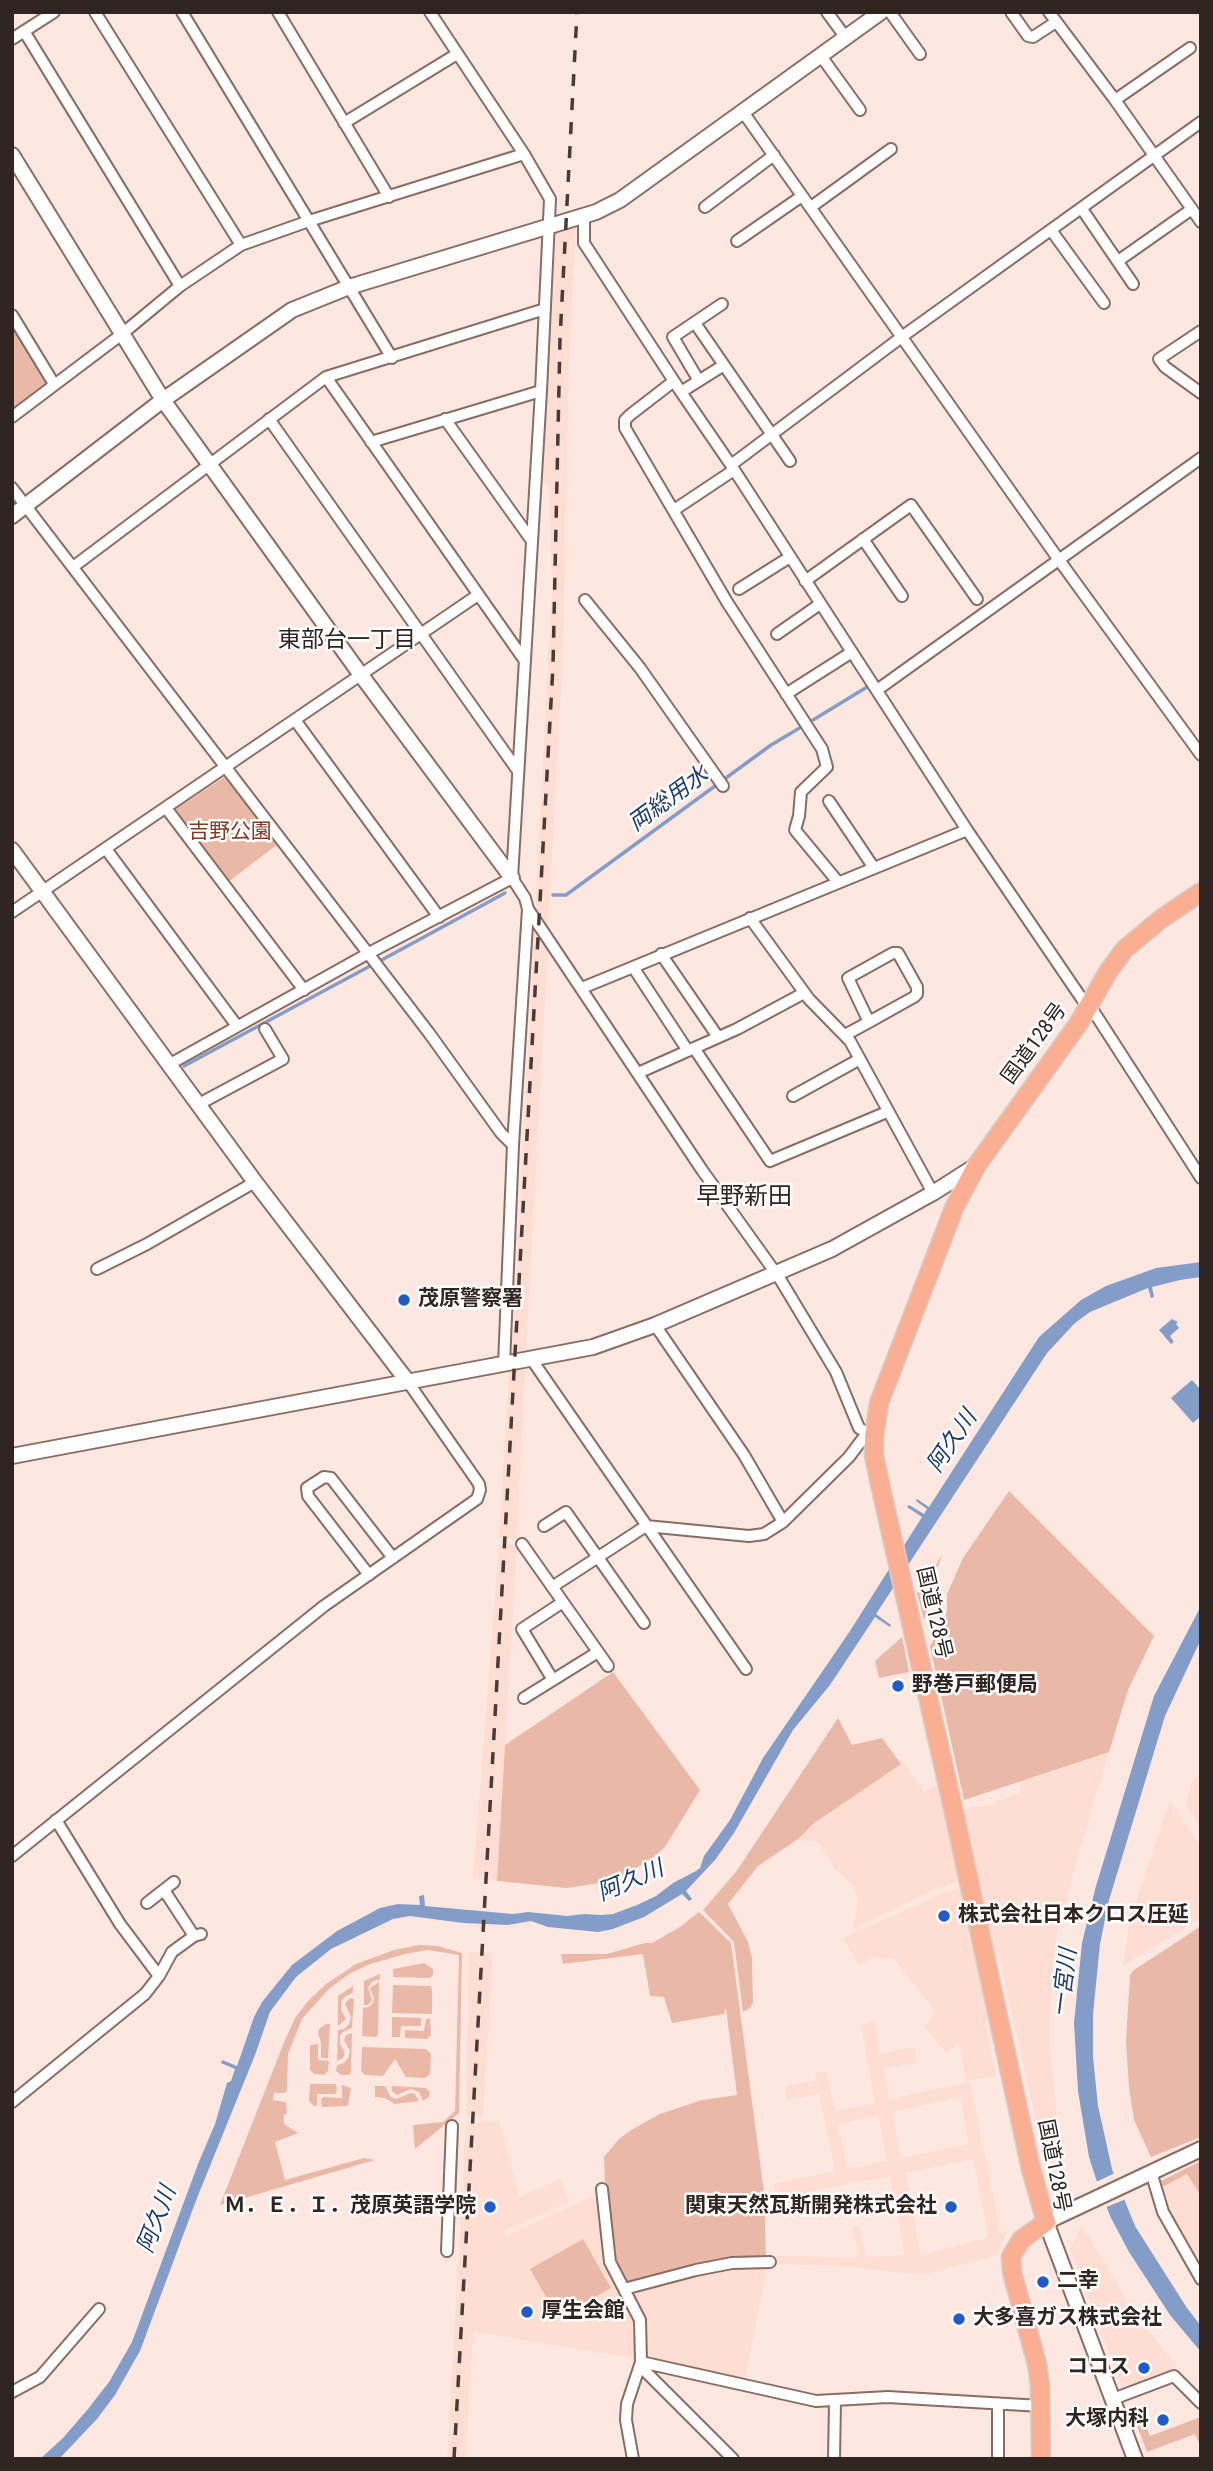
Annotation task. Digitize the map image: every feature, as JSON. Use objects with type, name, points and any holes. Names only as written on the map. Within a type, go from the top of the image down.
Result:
[{"type":"highway","name":"国道128号","points":[[1041,2459],[1041,2406],[1037,2364],[1012,2272],[1011,2257],[1021,2240],[1046,2222],[1031,2169],[871,1435],[879,1403],[955,1206],[977,1165],[1068,1039],[1125,949],[1161,919],[1201,892]]},
{"type":"street","points":[[12,39],[54,12]]},
{"type":"street","points":[[95,12],[241,245]]},
{"type":"street","points":[[182,12],[392,358]]},
{"type":"street","points":[[278,12],[389,197]]},
{"type":"street","points":[[430,12],[524,154],[550,200],[512,878]]},
{"type":"street","points":[[827,12],[846,38]]},
{"type":"street","points":[[12,516],[163,400],[292,310],[349,287],[584,216],[620,200],[846,38],[866,17],[881,12]]},
{"type":"street","points":[[890,12],[920,54]]},
{"type":"street","points":[[1012,12],[1028,36],[1033,37],[1052,17],[1115,100],[1201,222]]},
{"type":"street","points":[[24,32],[180,286]]},
{"type":"street","points":[[1115,100],[1190,48]]},
{"type":"street","points":[[344,123],[457,54]]},
{"type":"street","points":[[821,55],[860,110]]},
{"type":"street","points":[[743,112],[1059,560],[1201,755]]},
{"type":"street","points":[[674,510],[733,467],[771,434],[1201,122]]},
{"type":"street","points":[[811,207],[891,149]]},
{"type":"street","points":[[12,417],[122,334],[180,286],[241,245],[524,154]]},
{"type":"street","points":[[12,155],[163,400],[525,898],[528,909],[513,1145],[504,1365]]},
{"type":"street","points":[[705,207],[774,155]]},
{"type":"street","points":[[737,241],[802,196]]},
{"type":"street","points":[[1082,209],[1133,284]]},
{"type":"street","points":[[1118,261],[1192,209]]},
{"type":"street","points":[[584,216],[584,243],[681,393],[733,467],[967,830],[1089,1006],[1201,1178]]},
{"type":"street","points":[[1051,230],[1104,303]]},
{"type":"street","points":[[699,381],[673,337],[722,304]]},
{"type":"street","points":[[73,567],[326,377],[545,309]]},
{"type":"street","points":[[13,319],[54,384]]},
{"type":"street","points":[[695,323],[790,461]]},
{"type":"street","points":[[1201,331],[1159,359],[1165,368],[1201,393]]},
{"type":"street","points":[[681,393],[724,365]]},
{"type":"street","points":[[326,377],[525,662]]},
{"type":"street","points":[[674,381],[630,415],[625,420],[625,428],[727,602],[822,749],[827,767],[801,792],[795,830],[838,882]]},
{"type":"street","points":[[371,442],[541,391]]},
{"type":"street","points":[[269,419],[518,771]]},
{"type":"street","points":[[445,419],[532,541]]},
{"type":"street","points":[[877,690],[1201,458]]},
{"type":"street","points":[[12,488],[369,953],[501,1133],[513,1145]]},
{"type":"street","points":[[805,581],[911,505],[977,598]]},
{"type":"street","points":[[863,539],[902,596]]},
{"type":"street","points":[[739,589],[790,557]]},
{"type":"street","points":[[12,912],[478,595]]},
{"type":"street","points":[[585,600],[640,668],[721,783]]},
{"type":"street","points":[[777,634],[820,604]]},
{"type":"street","points":[[786,694],[852,652]]},
{"type":"street","points":[[295,720],[439,917]]},
{"type":"street","points":[[829,801],[874,867]]},
{"type":"street","points":[[166,808],[303,989]]},
{"type":"street","points":[[582,988],[967,830]]},
{"type":"street","points":[[106,849],[237,1026]]},
{"type":"street","points":[[12,850],[255,1182],[408,1382],[479,1484],[480,1490],[477,1499],[244,1668],[12,1856]]},
{"type":"street","points":[[170,1064],[369,953],[512,878]]},
{"type":"street","points":[[528,909],[702,1170],[777,1273],[836,1372],[859,1428],[871,1435],[783,1522],[764,1534],[749,1536],[646,1526],[552,1587]]},
{"type":"street","points":[[750,918],[804,993],[845,1035],[933,1193]]},
{"type":"street","points":[[845,1035],[869,1022],[917,994],[912,977],[898,953],[893,953],[848,978],[869,1022]]},
{"type":"street","points":[[661,954],[718,1037]]},
{"type":"street","points":[[633,967],[770,1161],[887,1112]]},
{"type":"street","points":[[638,1073],[718,1037],[804,993]]},
{"type":"street","points":[[199,1104],[283,1059],[265,1029]]},
{"type":"street","points":[[793,1096],[860,1059]]},
{"type":"street","points":[[12,1456],[593,1347],[655,1325],[832,1249],[933,1193],[977,1165]]},
{"type":"street","points":[[97,1269],[148,1244],[255,1182]]},
{"type":"street","points":[[655,1325],[744,1455],[783,1522]]},
{"type":"street","points":[[532,1360],[746,1669]]},
{"type":"street","points":[[369,1575],[308,1496],[307,1488],[324,1477],[331,1478],[393,1558]]},
{"type":"street","points":[[544,1526],[566,1512],[644,1623]]},
{"type":"street","points":[[522,1544],[608,1666]]},
{"type":"street","points":[[553,1680],[522,1629],[563,1602]]},
{"type":"street","points":[[524,1698],[598,1652]]},
{"type":"street","points":[[56,1820],[121,1924],[159,1976]]},
{"type":"street","points":[[147,1903],[174,1882]]},
{"type":"street","points":[[12,2102],[145,1994],[172,1952],[198,1935],[164,1889]]},
{"type":"street","points":[[447,2251],[452,2126]]},
{"type":"street","points":[[1135,2459],[1046,2222],[1201,2149]]},
{"type":"street","points":[[1148,2173],[1163,2212],[1201,2278]]},
{"type":"street","points":[[603,2189],[610,2262],[640,2320],[642,2362],[646,2372],[733,2459]]},
{"type":"street","points":[[624,2289],[732,2263],[770,2262]]},
{"type":"street","points":[[12,2392],[40,2377],[100,2309]]},
{"type":"street","points":[[642,2362],[816,2401],[888,2398],[1041,2406]]},
{"type":"street","points":[[633,2459],[626,2420],[627,2404],[642,2362]]},
{"type":"street","points":[[1113,2399],[1174,2376],[1201,2403]]},
{"type":"street","points":[[834,2459],[835,2401]]},
{"type":"street","points":[[998,2404],[998,2459]]},
{"type":"shaded area","points":[[576,225],[569,365],[563,652],[548,934],[535,915],[552,589],[549,485],[540,484],[556,231]]},
{"type":"shaded area","points":[[535,923],[548,943],[526,1353],[512,1356]]},
{"type":"shaded area","points":[[525,1369],[517,1539],[499,1538],[509,1372]]},
{"type":"shaded area","points":[[499,1544],[517,1545],[497,1881],[473,1879]]},
{"type":"shaded area","points":[[1109,1752],[1056,1938],[1049,2036],[1065,2187],[1049,2179],[999,1956],[995,1957],[962,1811],[989,1805],[1021,1792],[1019,1782]]},
{"type":"shaded area","points":[[903,1762],[924,1792],[937,1785],[960,1881],[933,1890],[853,1929],[858,1902],[854,1886],[835,1869],[819,1843],[798,1839],[813,1824]]},
{"type":"shaded area","points":[[1201,1774],[1201,1829],[1186,1805],[1192,1781]]},
{"type":"shaded area","points":[[1170,1800],[1201,1847],[1201,1918],[1123,1966],[1130,1920]]},
{"type":"shaded area","points":[[961,1887],[990,2016],[985,2020],[996,2076],[966,2081],[959,2043],[946,2053],[925,2027],[935,2011],[894,1959],[874,1957],[858,1965],[843,1938]]},
{"type":"shaded area","points":[[469,1952],[493,1953],[483,2117],[466,2116]]},
{"type":"shaded area","points":[[874,2022],[880,2054],[913,2047],[916,2062],[884,2069],[889,2099],[970,2082],[1001,2234],[1007,2231],[997,2255],[922,2275],[850,2267],[782,2264],[771,2266],[770,2256],[859,2257],[853,2227],[859,2226],[866,2257],[905,2255],[890,2176],[777,2198],[774,2184],[835,2171],[819,2094],[787,2100],[785,2087],[816,2080],[815,2073],[826,2071],[835,2111],[875,2103],[861,2025]],"holes":[[[960,2097],[969,2144],[901,2158],[892,2112]],[[878,2115],[887,2161],[847,2169],[838,2124]],[[973,2159],[987,2238],[921,2255],[906,2173]]]},
{"type":"shaded area","points":[[499,2120],[519,2197],[560,2179],[570,2201],[504,2231],[506,2236],[592,2197],[597,2198],[605,2255],[600,2259],[626,2300],[624,2302],[635,2320],[637,2359],[473,2332],[466,2459],[447,2459],[466,2124]]},
{"type":"shaded area","points":[[1201,2161],[1201,2269],[1168,2212],[1159,2182]]},
{"type":"shaded area","points":[[1082,2226],[1133,2311],[1177,2368],[1174,2371],[1123,2390],[1070,2249]]},
{"type":"shaded area","points":[[767,2267],[745,2379],[740,2381],[645,2360],[634,2299],[636,2291],[707,2273]]},
{"type":"green space","points":[[15,325],[49,383],[12,412],[12,326]]},
{"type":"green space","name":"吉野公園","points":[[226,776],[278,844],[228,882],[174,810]]},
{"type":"green space","points":[[1009,1491],[1154,1636],[1128,1690],[1109,1752],[964,1800],[930,1646],[944,1624],[947,1594],[963,1558]]},
{"type":"green space","points":[[943,1554],[929,1588],[928,1610],[924,1620],[917,1593]]},
{"type":"green space","points":[[902,1637],[909,1672],[879,1678],[875,1661]]},
{"type":"green space","points":[[613,1672],[700,1790],[665,1847],[650,1860],[613,1881],[567,1888],[497,1881],[505,1745]]},
{"type":"green space","points":[[838,1718],[852,1745],[882,1738],[901,1764],[813,1824],[798,1839],[758,1866],[728,1904],[748,1942],[752,1958],[753,2003],[743,2012],[734,1942],[703,1910],[736,1872]]},
{"type":"green space","points":[[699,1912],[731,1943],[764,2192],[766,2256],[715,2261],[625,2282],[614,2259],[606,2210],[604,2157],[619,2139],[660,2114],[702,2100],[737,2095],[726,2008],[724,2014],[672,2023],[664,1997],[650,1996],[643,1954],[563,1964],[561,1954],[607,1954],[652,1943]]},
{"type":"green space","points":[[1201,1926],[1201,2137],[1151,2157],[1134,2120],[1129,2088],[1126,2041],[1130,1975]]},
{"type":"green space","points":[[419,1945],[438,1946],[462,1953],[459,2113],[415,2149],[413,2125],[443,2122],[455,2111],[459,1955],[428,1950],[370,1964],[349,1974],[329,1989],[302,2019],[288,2054],[287,2090],[285,2093],[274,2093],[273,2100],[286,2102],[284,2124],[298,2133],[275,2142],[285,2180],[364,2158],[375,2160],[220,2205],[285,2040],[295,2018],[308,2001],[326,1984],[356,1964],[394,1950]]},
{"type":"green space","points":[[424,1963],[433,1969],[430,1978],[393,1977],[393,1969]]},
{"type":"green space","points":[[380,1974],[380,1979],[372,1982],[368,1988],[372,2000],[368,2005],[364,2005],[364,1981]]},
{"type":"green space","points":[[379,1982],[378,2035],[362,2036],[363,2008],[373,2003],[370,1988]]},
{"type":"green space","points":[[393,1985],[431,1986],[432,2014],[392,2013]]},
{"type":"green space","points":[[353,1986],[353,1993],[342,2000],[341,2009],[346,2019],[338,2026],[338,1996]]},
{"type":"green space","points":[[350,1998],[354,1999],[352,2028],[340,2036],[340,2044],[345,2053],[343,2058],[337,2061],[338,2030],[349,2024],[351,2017],[345,2004]]},
{"type":"green space","points":[[392,2017],[421,2018],[421,2026],[401,2026],[400,2037],[392,2037]]},
{"type":"green space","points":[[430,2018],[431,2035],[427,2039],[405,2038],[405,2030],[424,2031],[426,2019]]},
{"type":"green space","points":[[330,2024],[328,2058],[321,2058],[318,2034],[319,2029]]},
{"type":"green space","points":[[352,2033],[351,2072],[349,2075],[341,2075],[336,2071],[337,2065],[348,2058],[350,2051],[344,2040],[346,2035]]},
{"type":"green space","points":[[318,2044],[318,2060],[329,2061],[328,2071],[324,2075],[314,2074],[310,2070],[310,2045]]},
{"type":"green space","points":[[362,2047],[426,2049],[431,2054],[430,2074],[425,2078],[406,2077],[395,2059],[383,2076],[365,2075],[361,2071]]},
{"type":"green space","points":[[310,2084],[336,2084],[337,2091],[335,2094],[317,2094],[317,2106],[314,2106],[309,2101]]},
{"type":"green space","points":[[342,2085],[351,2088],[348,2106],[322,2107],[321,2099],[324,2097],[342,2098]]},
{"type":"green space","points":[[375,2086],[385,2086],[391,2097],[396,2099],[411,2093],[415,2094],[419,2101],[395,2104],[385,2098],[375,2097]]},
{"type":"green space","points":[[392,2086],[426,2088],[430,2092],[429,2097],[423,2101],[419,2092],[411,2089],[397,2095],[392,2091]]},
{"type":"green space","points":[[459,2126],[454,2251],[451,2252],[457,2127]]},
{"type":"green space","points":[[1201,2161],[1201,2196],[1187,2174],[1160,2188],[1159,2182]]},
{"type":"green space","points":[[583,2239],[611,2288],[558,2318],[530,2269]]},
{"type":"green space","points":[[1140,2412],[1150,2436],[1201,2417],[1201,2447],[1195,2434],[1147,2452],[1133,2415]]},
{"type":"water","points":[[1201,1262],[1201,1277],[1152,1287],[1154,1297],[1151,1298],[1148,1288],[1090,1312],[1075,1323],[1047,1353],[876,1614],[891,1625],[890,1627],[875,1617],[830,1685],[793,1730],[734,1833],[715,1860],[686,1891],[692,1899],[689,1901],[682,1894],[644,1917],[598,1932],[548,1927],[531,1921],[508,1925],[463,1923],[410,1916],[393,1919],[331,1949],[296,1977],[270,2012],[140,2351],[115,2395],[97,2419],[59,2459],[40,2459],[88,2409],[109,2382],[132,2342],[215,2124],[227,2083],[231,2081],[235,2069],[221,2063],[222,2060],[237,2066],[262,2002],[292,1965],[337,1931],[380,1908],[398,1904],[420,1905],[419,1896],[424,1895],[425,1906],[513,1914],[613,1914],[656,1896],[700,1868],[704,1856],[730,1820],[763,1758],[850,1631],[922,1517],[907,1507],[909,1505],[924,1514],[927,1509],[916,1501],[917,1499],[929,1507],[1039,1337],[1081,1300],[1106,1286],[1156,1268]]},
{"type":"water","points":[[1172,1319],[1178,1322],[1176,1324],[1179,1328],[1170,1336],[1174,1342],[1171,1344],[1159,1330]]},
{"type":"water","points":[[1192,1380],[1201,1390],[1201,1416],[1193,1423],[1171,1398]]},
{"type":"water","name":"一宮川","points":[[1201,1606],[1201,1639],[1165,1716],[1109,1900],[1100,1944],[1093,2014],[1093,2057],[1098,2106],[1112,2169],[1135,2226],[1201,2326],[1201,2352],[1170,2315],[1129,2252],[1110,2216],[1089,2157],[1078,2091],[1074,2023],[1082,1943],[1096,1886],[1154,1696]]},
{"type":"pier","points":[[1117,2172],[1126,2199],[1104,2208],[1094,2183]]},
{"type":"waterway","name":"両総用水","points":[[813,720],[867,687]]},
{"type":"waterway","name":"両総用水","points":[[553,895],[566,895],[771,745],[803,726]]},
{"type":"waterway","name":"両総用水","points":[[378,962],[505,893]]},
{"type":"waterway","name":"両総用水","points":[[184,1066],[372,965]]},
{"type":"railway","points":[[454,2459],[553,666],[560,339],[577,12]]},
{"type":"place","name":"茂原警察署","points":[[404,1300]]},
{"type":"place","name":"野巻戸郵便局","points":[[898,1686]]},
{"type":"place","name":"株式会社日本クロス圧延","points":[[944,1916]]},
{"type":"place","name":"Ｍ．Ｅ．Ｉ．茂原英語学院","points":[[490,2207]]},
{"type":"place","name":"関東天然瓦斯開発株式会社","points":[[951,2207]]},
{"type":"place","name":"二幸","points":[[1043,2282]]},
{"type":"place","name":"厚生会館","points":[[527,2312]]},
{"type":"place","name":"大多喜ガス株式会社","points":[[959,2319]]},
{"type":"place","name":"ココス","points":[[1144,2368]]},
{"type":"place","name":"大塚内科","points":[[1163,2420]]},
{"type":"district","name":"東部台一丁目","points":[[347,641]]},
{"type":"district","name":"早野新田","points":[[744,1198]]},
{"type":"water label","name":"阿久川","points":[[953,1442]]},
{"type":"water label","name":"阿久川","points":[[631,1882]]},
{"type":"water label","name":"阿久川","points":[[158,2220]]}]
